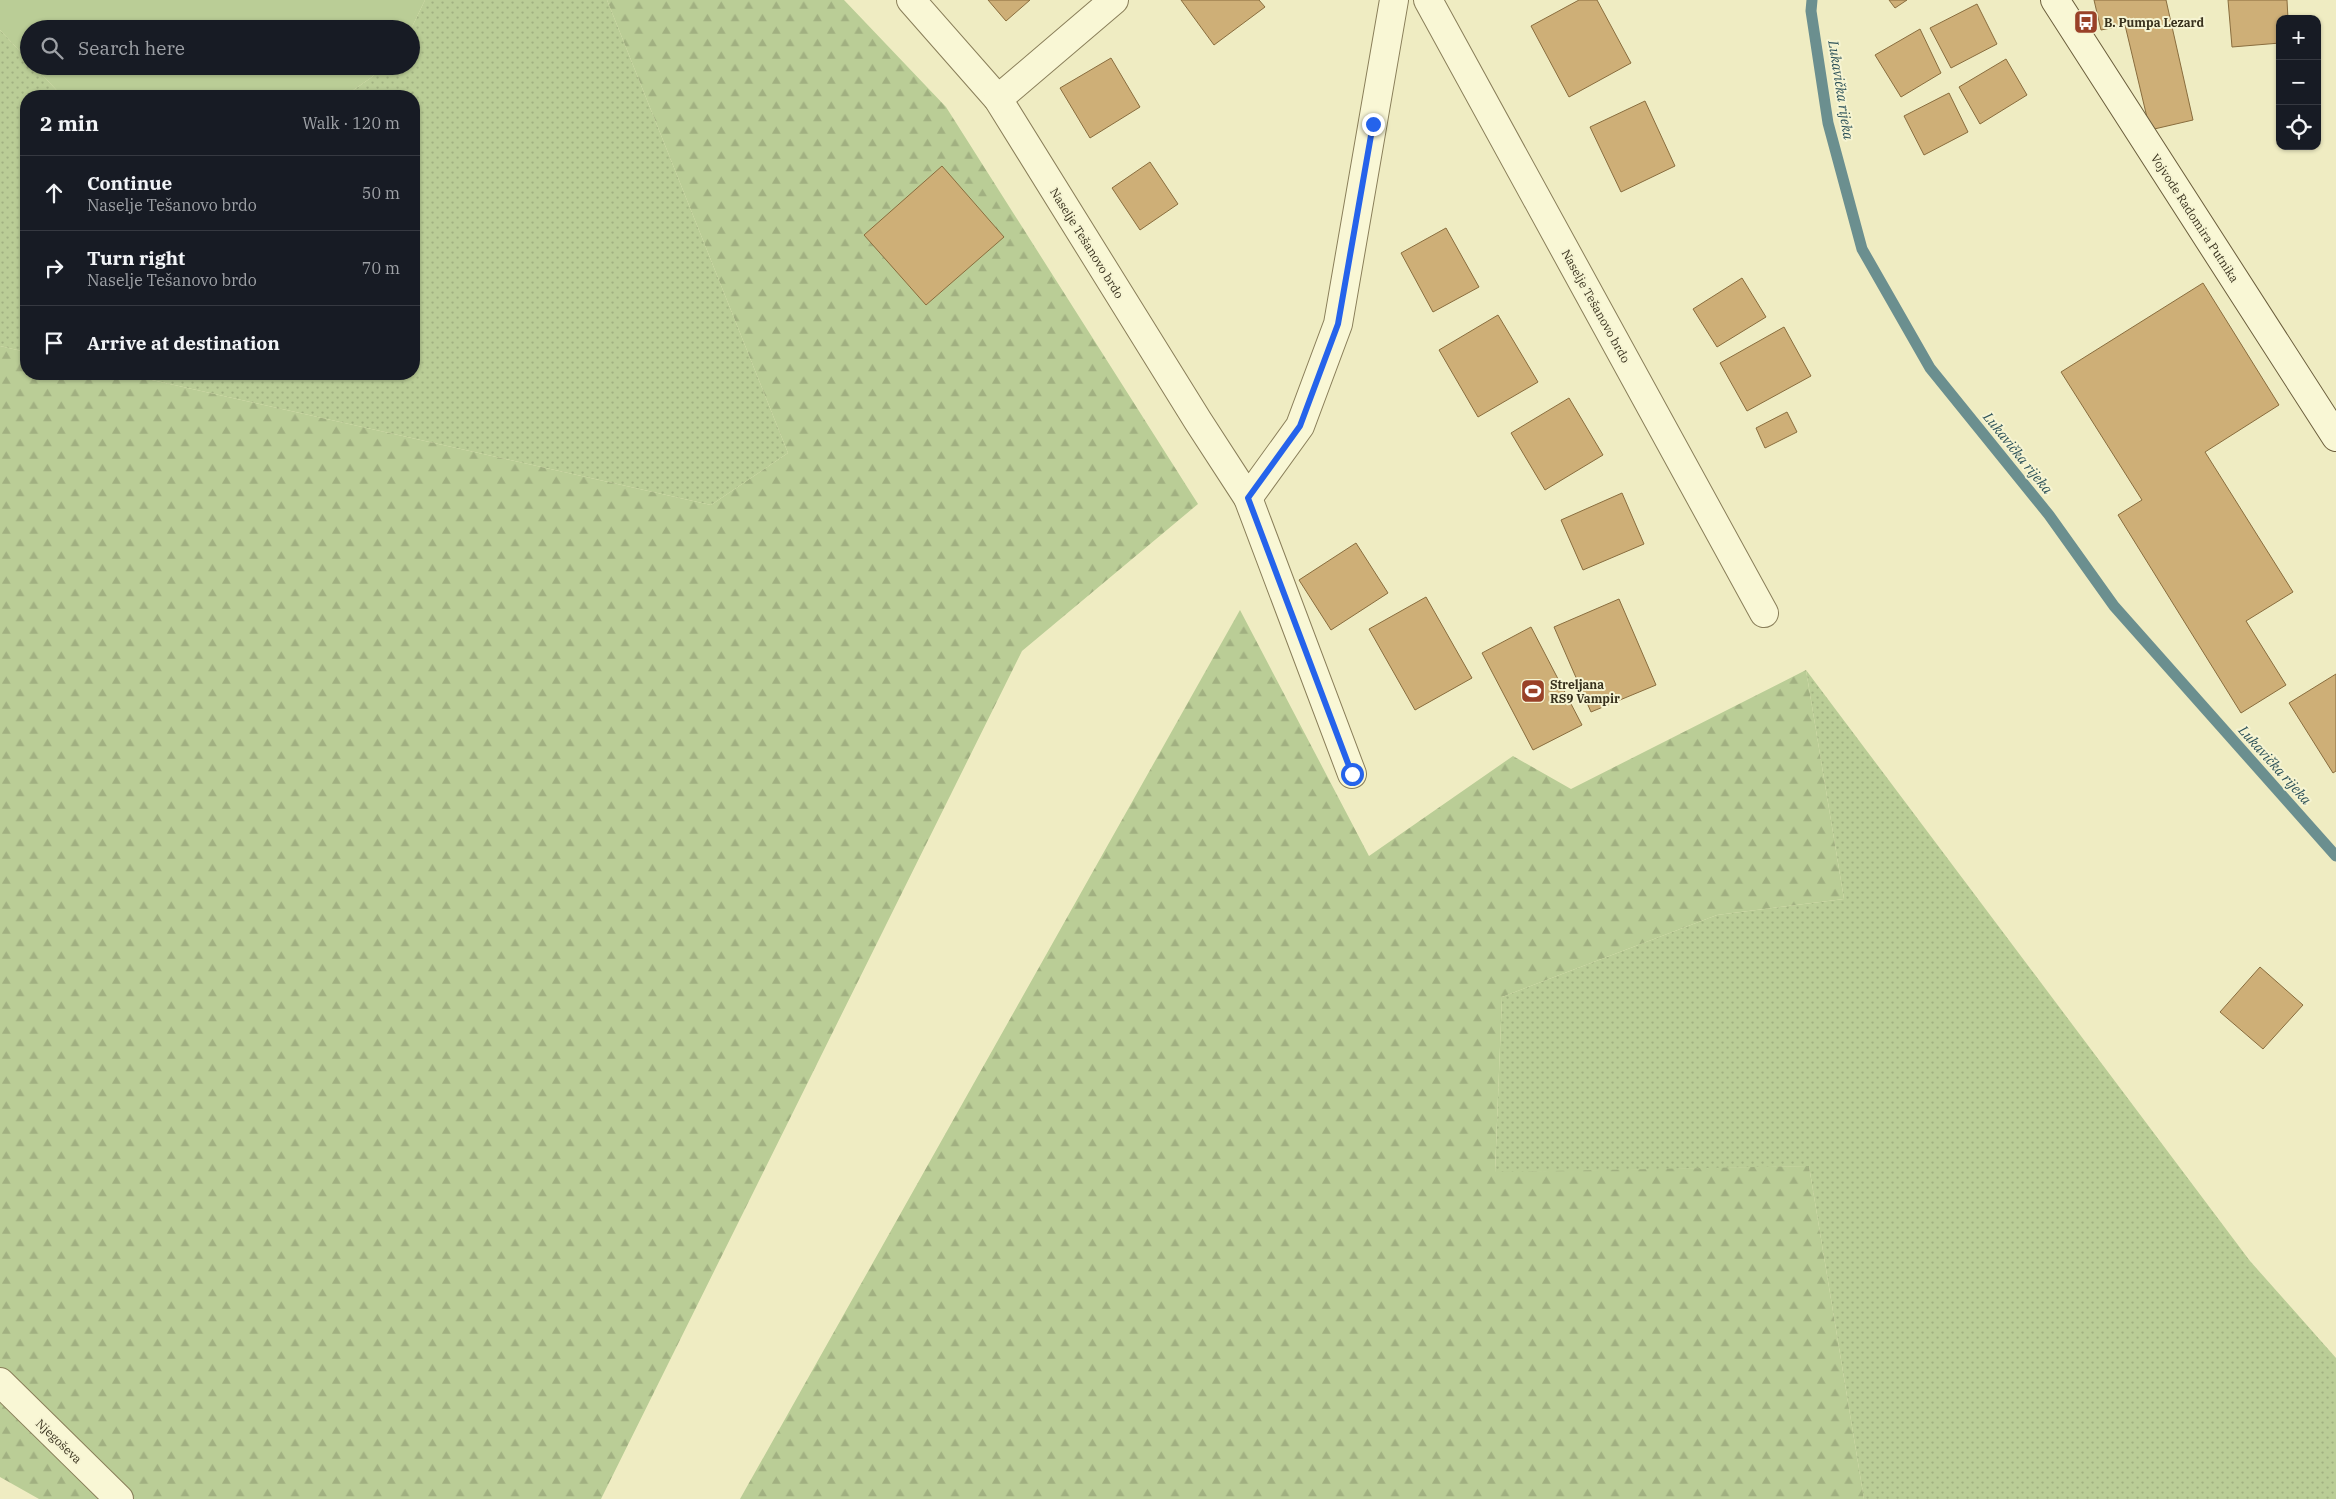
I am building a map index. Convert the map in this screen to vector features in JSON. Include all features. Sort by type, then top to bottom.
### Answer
[{"type":"street","name":"Naselje Tešanovo brdo","points":[[911,0],[998,99],[1248,498],[1352,774]]},
{"type":"street","points":[[998,99],[1114,0]]},
{"type":"street","points":[[1248,498],[1300,426],[1338,324],[1394,0]]},
{"type":"street","name":"Naselje Tešanovo brdo","points":[[1428,0],[1764,613]]},
{"type":"street","name":"Vojvode Radomira Putnika","points":[[2055,0],[2336,436]]},
{"type":"street","name":"Njegoševa","points":[[0,1382],[119,1499]]},
{"type":"green space","points":[[0,0],[425,0],[415,20],[20,20],[20,51],[0,30]]},
{"type":"green space","points":[[425,0],[607,0],[788,453],[711,505],[152,380],[420,380],[420,90],[354,90],[374,75],[420,75],[420,20],[415,20]]},
{"type":"green space","points":[[607,0],[844,0],[946,107],[1198,504],[1022,651],[601,1499],[39,1499],[0,1477],[0,346],[20,351],[20,380],[152,380],[711,505],[788,453]]},
{"type":"green space","points":[[0,30],[20,51],[20,75],[42,75],[56,90],[20,90],[20,351],[0,346]]},
{"type":"green space","points":[[42,75],[374,75],[354,90],[56,90]]},
{"type":"green space","points":[[1240,610],[1369,856],[1513,756],[1571,789],[1806,670],[1844,899],[1717,915],[1502,997],[1495,1172],[1809,1166],[1864,1499],[740,1499]]},
{"type":"green space","points":[[1806,670],[2250,1261],[2336,1358],[2336,1499],[1864,1499],[1809,1166],[1495,1173],[1502,997],[1717,915],[1844,899]]},
{"type":"building","points":[[988,0],[1030,0],[1006,21]]},
{"type":"building","points":[[1181,0],[1259,0],[1265,7],[1214,45]]},
{"type":"building","points":[[1579,0],[1597,0],[1631,63],[1569,97],[1531,26]]},
{"type":"building","points":[[1889,0],[1907,0],[1895,8]]},
{"type":"building","points":[[2094,0],[2166,0],[2193,120],[2150,130],[2125,25],[2101,30]]},
{"type":"building","points":[[2228,0],[2287,0],[2288,15],[2276,15],[2276,43],[2232,47]]},
{"type":"building","points":[[1977,4],[1997,44],[1951,68],[1930,28]]},
{"type":"building","points":[[1920,29],[1941,73],[1901,97],[1875,55]]},
{"type":"building","points":[[1111,58],[1140,107],[1090,138],[1060,88]]},
{"type":"building","points":[[2006,59],[2027,95],[1980,124],[1959,87]]},
{"type":"building","points":[[1949,93],[1968,132],[1924,155],[1904,116]]},
{"type":"building","points":[[1645,101],[1675,166],[1621,192],[1590,127]]},
{"type":"building","points":[[1150,162],[1178,204],[1140,230],[1112,188]]},
{"type":"building","points":[[942,166],[1004,237],[926,305],[864,235]]},
{"type":"building","points":[[1446,228],[1479,287],[1433,312],[1401,253]]},
{"type":"building","points":[[1742,278],[1766,317],[1717,347],[1693,309]]},
{"type":"building","points":[[2203,283],[2279,405],[2205,452],[2293,592],[2246,621],[2286,685],[2241,713],[2118,515],[2142,500],[2061,372]]},
{"type":"building","points":[[1498,315],[1538,382],[1478,417],[1439,350]]},
{"type":"building","points":[[1784,327],[1811,376],[1747,411],[1720,363]]},
{"type":"building","points":[[1569,398],[1603,455],[1545,490],[1511,433]]},
{"type":"building","points":[[1787,412],[1797,432],[1765,448],[1756,428]]},
{"type":"building","points":[[1622,493],[1644,544],[1583,570],[1561,520]]},
{"type":"building","points":[[1356,543],[1388,593],[1331,630],[1299,580]]},
{"type":"building","points":[[1426,597],[1472,678],[1415,710],[1369,629]]},
{"type":"building","points":[[1619,599],[1656,685],[1591,712],[1554,627]]},
{"type":"building","name":"Streljana RS9 Vampir","points":[[1531,627],[1582,725],[1533,750],[1482,653]]},
{"type":"building","points":[[2336,674],[2336,771],[2333,773],[2289,703]]},
{"type":"building","points":[[2260,967],[2303,1005],[2263,1049],[2220,1012]]},
{"type":"waterway","name":"Lukavička rijeka","points":[[1812,0],[1811,11],[1828,123],[1862,249],[1930,368],[2049,515],[2114,606],[2336,856]]},
{"type":"place","name":"B. Pumpa Lezard","points":[[2086,22]]},
{"type":"place","name":"Streljana RS9 Vampir","points":[[1533,691]]},
{"type":"route","points":[[1352,774],[1248,498],[1300,426],[1338,324],[1373,124]]}]
